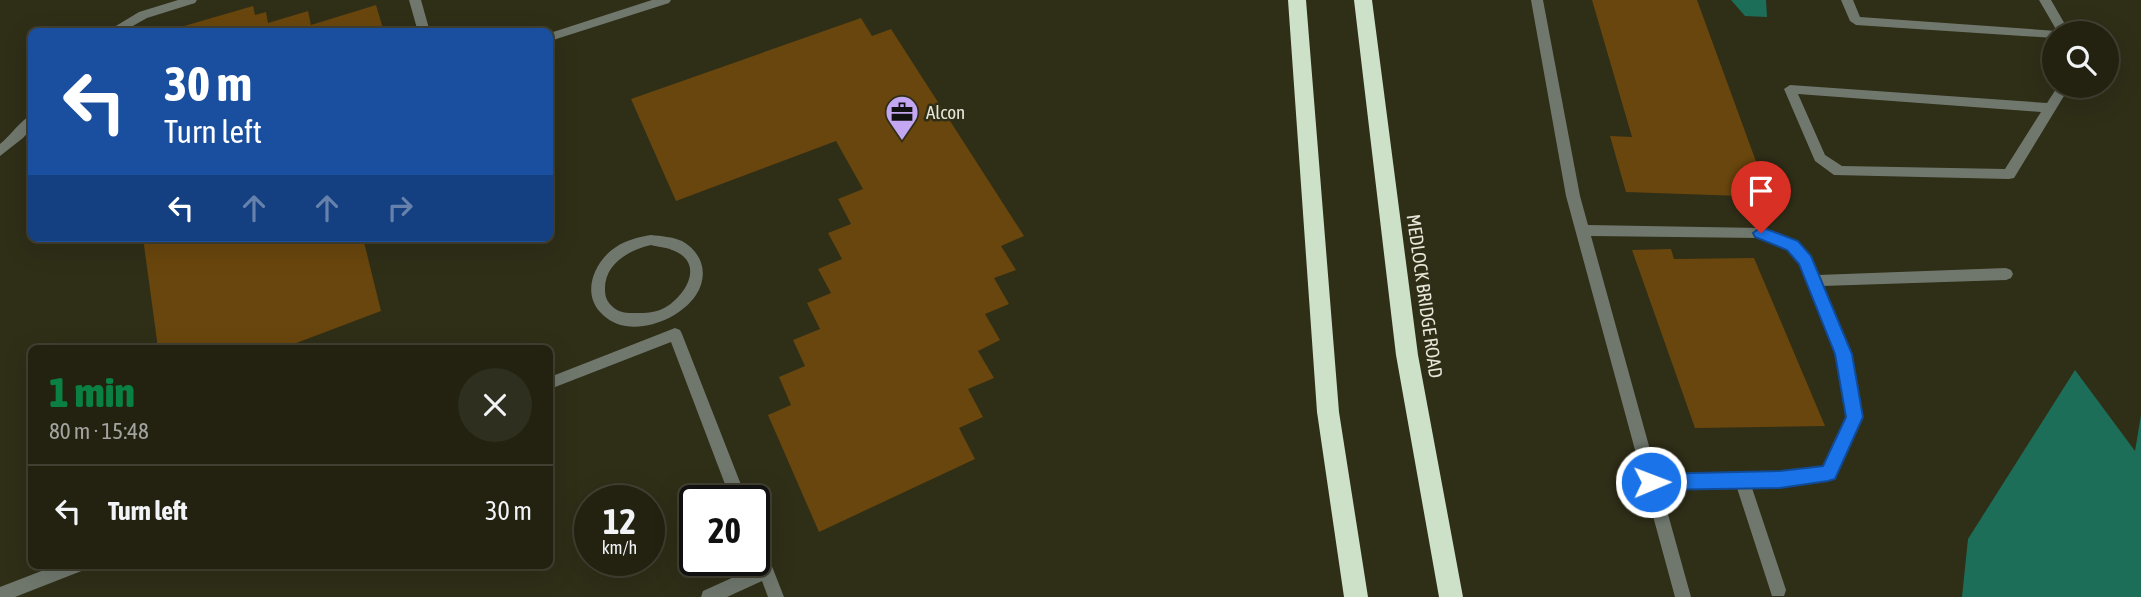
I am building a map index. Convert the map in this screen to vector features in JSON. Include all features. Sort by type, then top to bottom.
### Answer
[{"type":"highway","points":[[1297,0],[1328,412],[1356,597]]},
{"type":"highway","name":"MEDLOCK BRIDGE ROAD","points":[[1363,0],[1407,355],[1451,597]]},
{"type":"lane","points":[[119,28],[143,15],[191,0]]},
{"type":"lane","points":[[415,0],[423,28]]},
{"type":"lane","points":[[553,36],[665,0]]},
{"type":"lane","points":[[1537,0],[1573,196],[1683,597]]},
{"type":"lane","points":[[1847,0],[1856,21],[2042,33]]},
{"type":"lane","points":[[2045,0],[2057,21]]},
{"type":"lane","points":[[2051,108],[1790,89],[1820,158],[1839,171],[2009,174],[2051,108],[2057,98]]},
{"type":"lane","points":[[0,151],[28,124]]},
{"type":"lane","points":[[1582,230],[1761,233],[1793,246],[1805,261],[1815,281],[1843,354],[1855,417],[1828,473],[1780,480],[1651,482]]},
{"type":"lane","points":[[652,240],[668,240],[682,245],[692,254],[698,265],[698,278],[687,298],[668,314],[652,320],[635,321],[619,318],[607,311],[599,300],[597,288],[599,275],[608,262],[620,251],[652,240]]},
{"type":"lane","points":[[1815,281],[2006,274]]},
{"type":"lane","points":[[668,314],[732,485]]},
{"type":"lane","points":[[553,382],[675,334]]},
{"type":"lane","points":[[1742,480],[1778,590]]},
{"type":"lane","points":[[0,595],[68,569]]},
{"type":"lane","points":[[709,597],[753,576]]},
{"type":"lane","points":[[767,576],[776,597]]},
{"type":"water","points":[[1731,0],[1766,0],[1767,17],[1745,16]]},
{"type":"water","points":[[2075,370],[2135,451],[2141,415],[2141,597],[1962,597],[1968,539]]},
{"type":"building","points":[[1592,0],[1697,0],[1769,197],[1626,192],[1610,136],[1632,137]]},
{"type":"building","points":[[376,5],[383,28],[177,28],[253,6],[255,15],[266,12],[268,23],[308,11],[311,25]]},
{"type":"building","points":[[861,18],[872,36],[891,29],[1024,236],[1001,246],[1016,270],[994,278],[1009,304],[985,314],[1000,340],[978,351],[994,378],[968,389],[983,417],[959,428],[975,459],[819,532],[768,415],[791,405],[779,377],[805,366],[793,340],[820,329],[807,303],[831,293],[818,269],[842,259],[828,233],[851,224],[838,199],[863,189],[836,141],[676,201],[631,99]]},
{"type":"building","points":[[144,242],[364,242],[381,311],[291,345],[158,345]]},
{"type":"building","points":[[1671,249],[1674,259],[1754,258],[1825,426],[1695,428],[1632,250]]},
{"type":"place","name":"Alcon","points":[[902,142]]},
{"type":"route","points":[[1651,482],[1780,480],[1828,473],[1855,417],[1843,354],[1805,261],[1793,246],[1761,233]]}]
